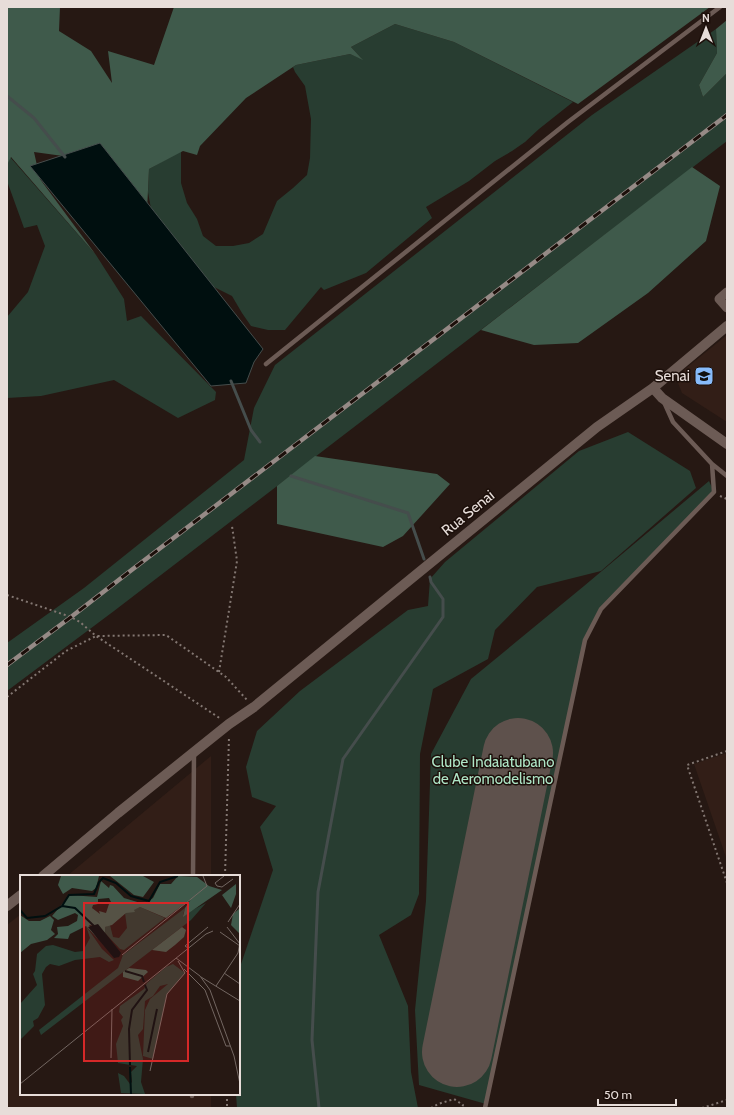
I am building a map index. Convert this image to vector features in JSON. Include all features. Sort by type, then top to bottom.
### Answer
[{"type":"street","points":[[727,292],[719,299],[727,308]]},
{"type":"street","name":"Rua Senai","points":[[44,875],[118,813],[229,724],[254,706],[597,427],[653,388],[727,326]]},
{"type":"street","points":[[653,388],[662,398],[727,444]]},
{"type":"street","points":[[7,906],[20,896]]},
{"type":"lane","points":[[266,364],[568,122],[720,7]]},
{"type":"lane","points":[[662,398],[673,422],[712,464],[727,476]]},
{"type":"lane","points":[[485,1108],[585,640],[601,609],[714,492],[712,464]]},
{"type":"lane","points":[[193,875],[194,752]]},
{"type":"path","points":[[220,672],[237,561],[232,526]]},
{"type":"path","points":[[7,595],[71,617],[80,622],[96,636],[229,724],[225,875]]},
{"type":"path","points":[[7,697],[66,651],[96,636],[166,635],[220,672],[254,706]]},
{"type":"path","points":[[727,751],[687,765],[727,882]]},
{"type":"path","points":[[227,1095],[228,1108]]},
{"type":"path","points":[[431,1108],[454,1099],[463,1105],[462,1108]]},
{"type":"path","points":[[702,1108],[727,1100]]},
{"type":"shaded area","points":[[100,143],[263,349],[254,362],[246,383],[211,386],[30,166]]},
{"type":"shaded area","name":"Senai","points":[[727,335],[727,422],[682,393],[678,383],[685,369]]},
{"type":"shaded area","points":[[727,753],[727,860],[694,764]]},
{"type":"shaded area","points":[[211,756],[211,875],[68,875]]},
{"type":"shaded area","points":[[20,915],[20,1095],[211,1095],[211,1108],[7,1108],[7,925]]},
{"type":"green space","points":[[7,7],[60,7],[59,31],[91,51],[112,83],[108,51],[154,65],[174,7],[710,7],[578,104],[454,42],[395,24],[351,47],[363,60],[350,54],[296,65],[246,98],[200,146],[197,155],[183,151],[149,169],[147,211],[92,160],[34,152],[40,179],[96,255],[11,157],[7,165]]},
{"type":"green space","points":[[727,20],[727,73],[703,97],[699,85],[717,53],[716,29]]},
{"type":"green space","points":[[395,24],[454,42],[573,102],[525,142],[495,161],[469,181],[426,207],[432,218],[366,273],[324,290],[321,287],[285,330],[268,330],[251,326],[232,296],[212,286],[151,209],[148,192],[149,169],[181,151],[181,183],[187,203],[197,219],[203,236],[216,246],[233,246],[249,243],[263,234],[277,201],[307,175],[310,158],[311,119],[305,86],[293,67],[296,65],[350,54],[362,59],[351,47]]},
{"type":"green space","points":[[716,29],[717,53],[699,85],[703,97],[727,73],[727,141],[114,611],[7,691],[7,643],[84,588],[244,460],[254,408],[275,365],[592,115]]},
{"type":"green space","points":[[10,157],[96,255],[124,299],[127,321],[141,316],[216,392],[215,400],[178,418],[114,380],[41,396],[7,398],[7,317],[28,292],[45,246],[37,225],[24,228],[7,181],[7,165]]},
{"type":"green space","points":[[692,167],[720,186],[706,241],[648,293],[578,343],[534,345],[481,330]]},
{"type":"green space","points":[[628,432],[690,471],[696,488],[601,571],[537,587],[495,630],[488,659],[433,689],[420,754],[419,894],[411,915],[379,935],[408,1006],[411,1072],[418,1108],[237,1108],[236,1095],[240,1095],[240,967],[273,870],[260,827],[276,806],[252,797],[246,767],[257,731],[300,691],[408,610],[428,606],[430,579],[445,562],[579,451]]},
{"type":"green space","points":[[315,456],[437,474],[450,484],[403,536],[383,547],[277,524],[277,486]]},
{"type":"green space","name":"Clube Indaiatubano de Aeromodelismo","points":[[709,481],[714,492],[601,609],[585,640],[486,1104],[419,1085],[415,1010],[426,901],[431,754],[471,679]]},
{"type":"waterway","points":[[7,96],[34,118],[65,157]]},
{"type":"waterway","points":[[231,381],[251,430],[260,442]]},
{"type":"waterway","points":[[291,476],[408,513],[424,559]]},
{"type":"waterway","points":[[319,1108],[312,1040],[318,892],[343,759],[443,617],[443,599],[431,582],[430,577]]},
{"type":"runway","points":[[457,1052],[518,753]]},
{"type":"railway","points":[[7,665],[727,115]]},
{"type":"place","name":"Senai","points":[[704,376]]}]
